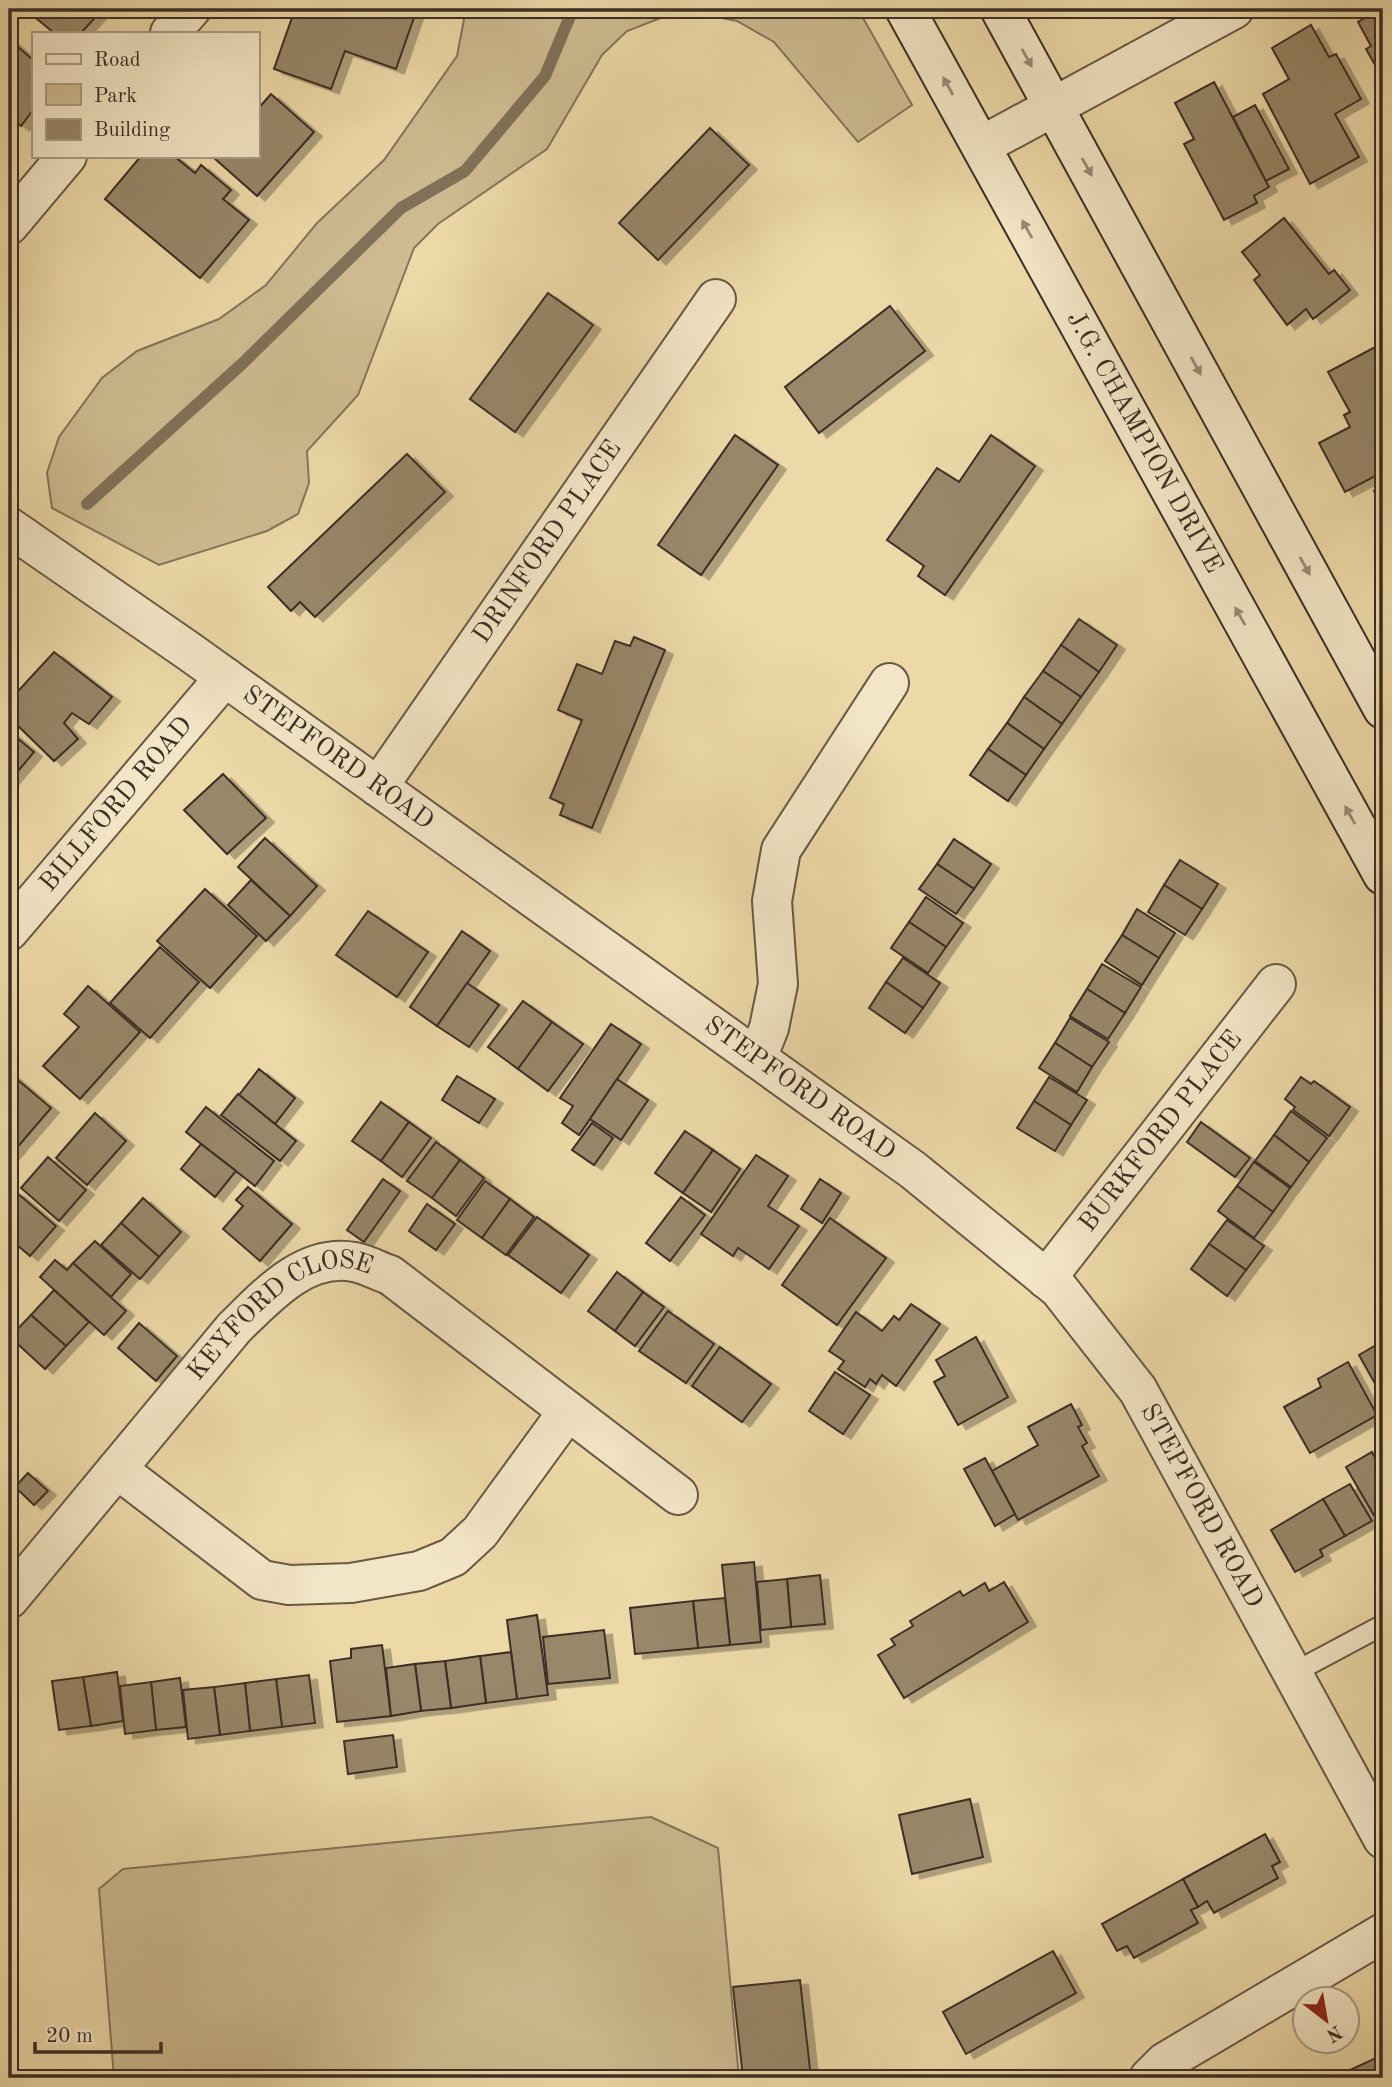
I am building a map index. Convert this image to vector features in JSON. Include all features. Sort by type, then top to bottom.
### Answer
[{"type":"street","points":[[171,32],[191,9]]},
{"type":"street","name":"J.G. CHAMPION DRIVE","points":[[905,9],[1383,875]]},
{"type":"street","points":[[1000,9],[1383,709]]},
{"type":"street","points":[[981,146],[1234,9]]},
{"type":"street","points":[[9,225],[65,158]]},
{"type":"street","name":"DRINFORD PLACE","points":[[379,787],[716,299]]},
{"type":"street","name":"STEPFORD ROAD","points":[[9,527],[225,677],[913,1170],[1059,1289],[1138,1390],[1383,1839]]},
{"type":"street","name":"BILLFORD ROAD","points":[[9,931],[225,677]]},
{"type":"street","points":[[757,1058],[769,1028],[778,984],[772,901],[781,850],[889,683]]},
{"type":"street","name":"BURKFORD PLACE","points":[[1046,1279],[1276,984]]},
{"type":"street","name":"KEYFORD CLOSE","points":[[9,1599],[234,1328],[270,1292],[301,1271],[328,1260],[355,1262],[390,1275],[678,1495]]},
{"type":"street","points":[[117,1469],[262,1580],[289,1585],[351,1583],[419,1571],[453,1557],[480,1532],[568,1411]]},
{"type":"street","points":[[1157,2070],[1383,1933]]},
{"type":"lane","points":[[1293,1673],[1383,1625]]},
{"type":"green space","points":[[466,9],[858,9],[912,105],[858,142],[774,42],[737,21],[681,10],[627,31],[602,55],[547,149],[438,224],[414,248],[358,395],[307,451],[309,483],[298,514],[267,531],[159,565],[52,508],[47,473],[59,437],[102,378],[137,351],[219,319],[266,285],[317,223],[384,160],[457,56]]},
{"type":"green space","points":[[651,1817],[718,1848],[739,2078],[114,2078],[99,1889],[123,1869]]},
{"type":"building","points":[[25,9],[103,9],[82,32],[53,32]]},
{"type":"building","points":[[295,9],[417,9],[396,69],[345,51],[331,89],[274,69]]},
{"type":"building","points":[[1381,9],[1383,79],[1366,49],[1371,46],[1358,22]]},
{"type":"building","points":[[1311,25],[1329,57],[1336,54],[1361,99],[1335,114],[1359,157],[1310,184],[1263,94],[1289,79],[1272,48]]},
{"type":"building","points":[[9,39],[32,59],[32,111],[21,126],[9,116]]},
{"type":"building","points":[[1214,82],[1269,187],[1254,196],[1257,203],[1224,220],[1184,144],[1194,139],[1175,103]]},
{"type":"building","points":[[271,94],[314,132],[257,196],[214,158],[259,158],[259,108]]},
{"type":"building","points":[[1255,105],[1289,169],[1266,181],[1233,117]]},
{"type":"building","points":[[710,128],[749,165],[658,260],[619,223]]},
{"type":"building","points":[[139,158],[176,158],[195,173],[201,165],[231,190],[223,199],[249,220],[200,278],[105,199]]},
{"type":"building","points":[[1383,203],[1383,219],[1376,207]]},
{"type":"building","points":[[1284,218],[1329,274],[1334,270],[1350,290],[1313,319],[1306,309],[1287,325],[1254,280],[1260,275],[1242,252]]},
{"type":"building","points":[[548,293],[593,325],[515,432],[470,399]]},
{"type":"building","points":[[890,306],[925,351],[819,433],[785,387]]},
{"type":"building","points":[[1383,343],[1383,472],[1345,492],[1319,443],[1350,427],[1344,415],[1350,412],[1328,372]]},
{"type":"building","points":[[735,435],[778,465],[701,575],[658,545]]},
{"type":"building","points":[[991,435],[1035,466],[945,595],[918,576],[924,566],[887,540],[937,468],[959,482]]},
{"type":"building","points":[[407,454],[445,492],[315,617],[300,602],[291,611],[268,587]]},
{"type":"building","points":[[1383,486],[1383,509],[1374,491]]},
{"type":"building","points":[[1079,619],[1117,645],[1099,672],[1061,645]]},
{"type":"building","points":[[634,637],[665,650],[592,828],[560,815],[564,804],[550,798],[582,720],[558,710],[577,664],[602,674],[615,641],[630,646]]},
{"type":"building","points":[[1061,645],[1099,672],[1081,697],[1043,671]]},
{"type":"building","points":[[54,652],[112,697],[89,724],[72,713],[64,723],[78,739],[54,761],[9,717],[9,701]]},
{"type":"building","points":[[1043,671],[1081,697],[1062,724],[1024,697]]},
{"type":"building","points":[[1024,697],[1062,724],[1044,749],[1007,723]]},
{"type":"building","points":[[1007,723],[1044,749],[1026,775],[988,749]]},
{"type":"building","points":[[9,731],[34,752],[9,782]]},
{"type":"building","points":[[988,749],[1026,775],[1008,801],[970,775]]},
{"type":"building","points":[[223,774],[266,818],[227,854],[184,810]]},
{"type":"building","points":[[265,838],[317,886],[290,916],[238,867]]},
{"type":"building","points":[[954,839],[991,864],[974,889],[937,864]]},
{"type":"building","points":[[1180,860],[1218,884],[1202,909],[1164,885]]},
{"type":"building","points":[[937,864],[974,889],[956,914],[919,889]]},
{"type":"building","points":[[251,880],[290,916],[266,941],[228,905]]},
{"type":"building","points":[[1164,885],[1202,909],[1185,935],[1148,912]]},
{"type":"building","points":[[205,889],[257,936],[210,988],[157,941]]},
{"type":"building","points":[[926,897],[963,923],[946,947],[909,922]]},
{"type":"building","points":[[1137,909],[1175,933],[1159,958],[1122,935]]},
{"type":"building","points":[[368,911],[428,952],[397,997],[336,955]]},
{"type":"building","points":[[909,922],[946,947],[928,973],[891,948]]},
{"type":"building","points":[[462,931],[490,951],[437,1026],[410,1007]]},
{"type":"building","points":[[1122,935],[1159,958],[1142,985],[1105,961]]},
{"type":"building","points":[[160,947],[199,982],[150,1038],[110,1003]]},
{"type":"building","points":[[903,958],[940,983],[923,1008],[886,982]]},
{"type":"building","points":[[1102,964],[1141,987],[1125,1013],[1087,989]]},
{"type":"building","points":[[886,982],[923,1008],[905,1033],[869,1008]]},
{"type":"building","points":[[467,983],[499,1005],[469,1047],[437,1026]]},
{"type":"building","points":[[88,986],[140,1032],[80,1099],[43,1066],[79,1027],[64,1014]]},
{"type":"building","points":[[1087,989],[1125,1013],[1108,1039],[1070,1016]]},
{"type":"building","points":[[523,1001],[552,1022],[518,1069],[488,1047]]},
{"type":"building","points":[[1070,1018],[1109,1042],[1092,1067],[1055,1043]]},
{"type":"building","points":[[552,1022],[583,1044],[548,1091],[518,1069]]},
{"type":"building","points":[[611,1024],[641,1044],[579,1135],[562,1123],[573,1106],[560,1098]]},
{"type":"building","points":[[1055,1043],[1092,1067],[1077,1092],[1039,1068]]},
{"type":"building","points":[[259,1069],[295,1098],[275,1124],[239,1095]]},
{"type":"building","points":[[12,1075],[51,1108],[9,1157],[9,1079]]},
{"type":"building","points":[[457,1076],[495,1099],[479,1123],[442,1100]]},
{"type":"building","points":[[1049,1077],[1087,1100],[1071,1125],[1034,1101]]},
{"type":"building","points":[[1301,1077],[1311,1084],[1314,1081],[1350,1107],[1329,1136],[1293,1110],[1295,1107],[1285,1099]]},
{"type":"building","points":[[617,1079],[648,1100],[621,1140],[590,1119]]},
{"type":"building","points":[[238,1094],[296,1141],[280,1161],[221,1115]]},
{"type":"building","points":[[1034,1101],[1071,1125],[1055,1151],[1017,1128]]},
{"type":"building","points":[[381,1102],[409,1122],[381,1161],[352,1141]]},
{"type":"building","points":[[206,1107],[274,1161],[255,1186],[186,1132]]},
{"type":"building","points":[[1291,1111],[1327,1138],[1309,1162],[1274,1135]]},
{"type":"building","points":[[95,1113],[126,1141],[87,1185],[56,1158]]},
{"type":"building","points":[[409,1122],[431,1138],[402,1177],[381,1161]]},
{"type":"building","points":[[1201,1122],[1250,1158],[1235,1177],[1187,1142]]},
{"type":"building","points":[[592,1123],[613,1138],[594,1165],[572,1150]]},
{"type":"building","points":[[685,1131],[713,1150],[683,1193],[655,1173]]},
{"type":"building","points":[[1274,1135],[1309,1162],[1291,1187],[1255,1161]]},
{"type":"building","points":[[436,1142],[460,1160],[432,1198],[407,1181]]},
{"type":"building","points":[[201,1144],[236,1171],[215,1197],[181,1169]]},
{"type":"building","points":[[713,1150],[740,1169],[711,1212],[683,1193]]},
{"type":"building","points":[[756,1155],[788,1176],[768,1206],[799,1226],[769,1269],[738,1248],[733,1256],[701,1234]]},
{"type":"building","points":[[48,1157],[86,1190],[59,1221],[21,1188]]},
{"type":"building","points":[[460,1160],[484,1178],[456,1216],[432,1198]]},
{"type":"building","points":[[1254,1162],[1290,1188],[1273,1212],[1237,1186]]},
{"type":"building","points":[[383,1179],[400,1191],[364,1242],[347,1230]]},
{"type":"building","points":[[820,1179],[841,1193],[822,1223],[801,1209]]},
{"type":"building","points":[[485,1181],[510,1199],[482,1238],[457,1220]]},
{"type":"building","points":[[1237,1186],[1273,1212],[1254,1238],[1218,1211]]},
{"type":"building","points":[[248,1187],[292,1224],[260,1261],[223,1229],[243,1206],[236,1200]]},
{"type":"building","points":[[16,1192],[56,1226],[30,1256],[9,1238],[9,1201]]},
{"type":"building","points":[[681,1197],[705,1215],[670,1261],[646,1243]]},
{"type":"building","points":[[143,1198],[181,1232],[159,1257],[121,1223]]},
{"type":"building","points":[[510,1199],[534,1217],[506,1255],[482,1238]]},
{"type":"building","points":[[427,1204],[455,1224],[436,1250],[409,1231]]},
{"type":"building","points":[[537,1217],[589,1255],[561,1293],[508,1255]]},
{"type":"building","points":[[830,1218],[886,1258],[837,1325],[782,1285]]},
{"type":"building","points":[[1227,1220],[1264,1246],[1246,1270],[1209,1244]]},
{"type":"building","points":[[121,1223],[159,1257],[140,1279],[101,1245]]},
{"type":"building","points":[[95,1241],[131,1274],[111,1297],[73,1263]]},
{"type":"building","points":[[1209,1244],[1246,1270],[1227,1296],[1191,1269]]},
{"type":"building","points":[[55,1260],[67,1270],[73,1263],[126,1311],[104,1335],[40,1277]]},
{"type":"building","points":[[617,1272],[643,1292],[615,1331],[588,1311]]},
{"type":"building","points":[[54,1290],[89,1322],[66,1346],[31,1315]]},
{"type":"building","points":[[643,1292],[664,1307],[635,1346],[615,1331]]},
{"type":"building","points":[[911,1304],[940,1324],[896,1386],[882,1375],[876,1384],[870,1379],[865,1387],[838,1369],[844,1361],[829,1351],[856,1312],[882,1331],[894,1316],[899,1320]]},
{"type":"building","points":[[668,1311],[714,1344],[686,1383],[639,1351]]},
{"type":"building","points":[[31,1315],[66,1346],[45,1369],[10,1337]]},
{"type":"building","points":[[139,1323],[177,1356],[156,1381],[118,1348]]},
{"type":"building","points":[[976,1337],[1008,1397],[958,1425],[934,1382],[945,1376],[936,1360]]},
{"type":"building","points":[[1383,1341],[1383,1398],[1359,1355]]},
{"type":"building","points":[[720,1347],[771,1384],[742,1422],[692,1386]]},
{"type":"building","points":[[1348,1362],[1377,1415],[1310,1453],[1284,1407],[1321,1387],[1318,1379]]},
{"type":"building","points":[[835,1372],[870,1395],[843,1434],[809,1411]]},
{"type":"building","points":[[1071,1404],[1082,1425],[1078,1427],[1087,1443],[1082,1446],[1099,1476],[1018,1520],[992,1471],[1038,1445],[1028,1427]]},
{"type":"building","points":[[1372,1452],[1383,1472],[1383,1531],[1346,1467]]},
{"type":"building","points":[[985,1458],[1015,1514],[995,1526],[964,1469]]},
{"type":"building","points":[[28,1473],[48,1491],[34,1505],[15,1487]]},
{"type":"building","points":[[1350,1484],[1372,1521],[1345,1536],[1323,1499]]},
{"type":"building","points":[[1323,1499],[1345,1536],[1320,1550],[1323,1556],[1295,1572],[1271,1530]]},
{"type":"building","points":[[754,1562],[761,1642],[730,1645],[722,1565]]},
{"type":"building","points":[[820,1575],[825,1624],[791,1627],[787,1579]]},
{"type":"building","points":[[787,1579],[791,1627],[761,1630],[757,1582]]},
{"type":"building","points":[[1004,1582],[1028,1622],[904,1698],[878,1655],[895,1645],[891,1639],[913,1626],[910,1621],[960,1591],[963,1596],[985,1583],[989,1591]]},
{"type":"building","points":[[725,1598],[730,1645],[698,1648],[693,1601]]},
{"type":"building","points":[[693,1601],[698,1648],[635,1654],[630,1608]]},
{"type":"building","points":[[537,1615],[548,1695],[517,1699],[507,1620]]},
{"type":"building","points":[[604,1630],[610,1678],[548,1684],[543,1637]]},
{"type":"building","points":[[382,1645],[391,1716],[337,1722],[330,1661],[351,1658],[351,1649]]},
{"type":"building","points":[[511,1652],[517,1699],[486,1703],[480,1656]]},
{"type":"building","points":[[480,1656],[486,1703],[451,1708],[445,1661]]},
{"type":"building","points":[[445,1661],[451,1708],[421,1711],[415,1664]]},
{"type":"building","points":[[415,1664],[421,1711],[391,1716],[386,1668]]},
{"type":"building","points":[[117,1672],[123,1721],[91,1726],[83,1677]]},
{"type":"building","points":[[309,1675],[315,1723],[282,1727],[276,1679]]},
{"type":"building","points":[[83,1677],[91,1726],[59,1730],[52,1681]]},
{"type":"building","points":[[180,1678],[186,1727],[156,1730],[151,1682]]},
{"type":"building","points":[[276,1679],[282,1727],[250,1731],[245,1683]]},
{"type":"building","points":[[151,1682],[156,1730],[125,1734],[120,1686]]},
{"type":"building","points":[[245,1683],[250,1731],[220,1735],[214,1687]]},
{"type":"building","points":[[214,1687],[220,1735],[188,1739],[183,1690]]},
{"type":"building","points":[[393,1735],[397,1767],[348,1774],[344,1741]]},
{"type":"building","points":[[970,1799],[983,1857],[912,1874],[899,1815]]},
{"type":"building","points":[[1265,1834],[1280,1862],[1272,1866],[1278,1878],[1214,1913],[1207,1901],[1198,1907],[1183,1879]]},
{"type":"building","points":[[1183,1879],[1198,1907],[1191,1910],[1198,1923],[1134,1958],[1127,1946],[1117,1951],[1102,1924]]},
{"type":"building","points":[[1053,1951],[1076,1993],[966,2054],[943,2012]]},
{"type":"building","points":[[800,1980],[811,2078],[743,2078],[733,1987]]},
{"type":"building","points":[[1378,2057],[1383,2068],[1383,2078],[1354,2078],[1350,2070]]},
{"type":"building","points":[[1350,2070],[1354,2078],[1333,2078]]},
{"type":"waterway","points":[[87,504],[243,363],[401,208],[465,171],[545,76],[573,9]]}]
